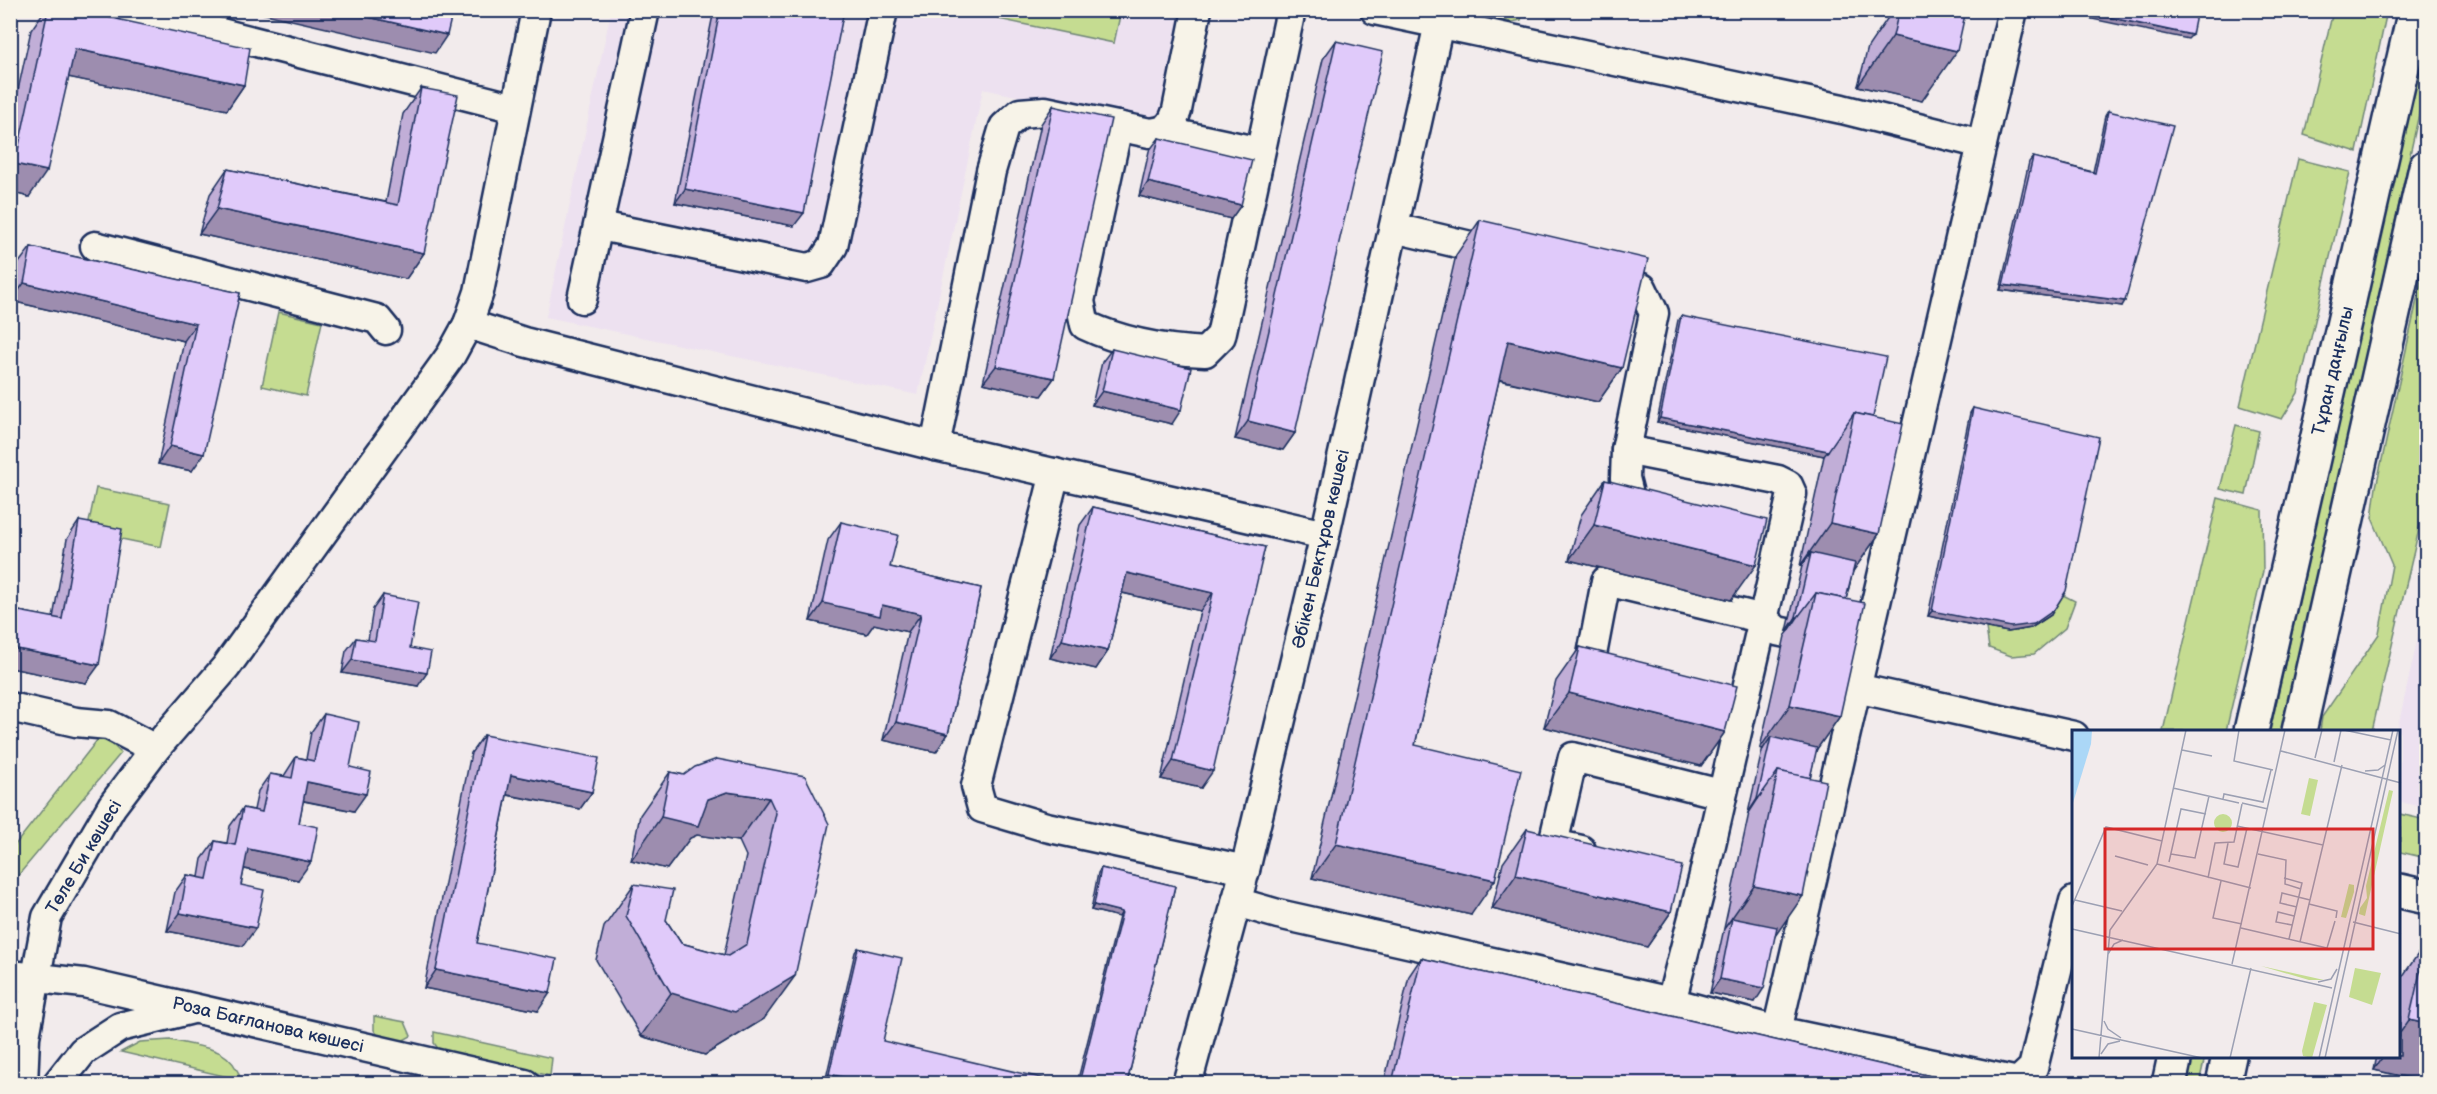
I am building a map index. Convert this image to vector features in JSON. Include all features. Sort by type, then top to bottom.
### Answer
[{"type":"main road","name":"Тұран даңғылы","points":[[2251,730],[2415,10]]},
{"type":"main road","points":[[2300,730],[2427,167]]},
{"type":"main road","points":[[2401,891],[2427,897]]},
{"type":"main road","points":[[2169,1083],[2175,1058]]},
{"type":"main road","points":[[2223,1083],[2229,1058]]},
{"type":"street","points":[[131,10],[515,108]]},
{"type":"street","name":"Төле Би көшесі","points":[[23,1083],[25,1037],[23,977],[47,917],[112,806],[155,748],[226,667],[451,355],[468,324],[479,292],[536,10]]},
{"type":"street","points":[[582,299],[600,225],[645,10]]},
{"type":"street","points":[[600,225],[807,268],[821,264],[833,246],[883,10]]},
{"type":"street","points":[[935,446],[991,171],[1004,127],[1020,112],[1044,111],[1150,133],[1162,131],[1172,125],[1197,10]]},
{"type":"street","points":[[1118,126],[1080,301],[1085,324],[1110,336],[1173,351],[1205,352],[1221,336],[1291,10]]},
{"type":"street","points":[[1375,10],[1440,16],[1842,109],[1982,144]]},
{"type":"street","points":[[1777,1031],[2013,10]]},
{"type":"street","name":"Әбікен Бектұров көшесі","points":[[1188,1083],[1245,870],[1324,535],[1440,16]]},
{"type":"street","points":[[1162,131],[1260,152]]},
{"type":"street","points":[[1394,228],[1524,258]]},
{"type":"street","points":[[95,246],[377,319],[386,330]]},
{"type":"street","points":[[1582,271],[1616,278],[1642,288],[1654,313],[1626,450],[1626,478],[1632,506],[1678,519]]},
{"type":"street","points":[[468,324],[524,342],[935,446],[1324,535]]},
{"type":"street","points":[[1626,450],[1778,480],[1788,485],[1792,494],[1768,545],[1764,619],[1731,707],[1721,794],[1691,876],[1671,1002]]},
{"type":"street","points":[[1054,473],[976,786],[982,808],[1046,827],[1245,870]]},
{"type":"street","points":[[1621,683],[1588,676],[1606,581],[1764,619],[1777,631],[1864,650]]},
{"type":"street","points":[[1856,688],[2072,736]]},
{"type":"street","points":[[10,707],[76,722],[110,725],[155,748]]},
{"type":"street","points":[[1610,857],[1553,844],[1573,758],[1721,794]]},
{"type":"street","points":[[1236,902],[1278,914],[1671,1002],[1777,1031],[2018,1082],[2033,1068],[2072,909]]},
{"type":"street","name":"Роза Бағланова көшесі","points":[[23,977],[84,983],[525,1083]]},
{"type":"street","points":[[57,1083],[83,1051],[120,1027],[196,1009]]},
{"type":"shaded area","points":[[611,11],[1182,11],[1158,125],[983,89],[918,395],[546,317]]},
{"type":"shaded area","points":[[2426,601],[2426,808],[2401,802],[2401,730],[2397,730]]},
{"type":"green space","points":[[1000,10],[1121,11],[1114,43],[998,19]]},
{"type":"green space","points":[[1487,10],[1524,11],[1521,20],[1512,22],[1486,16]]},
{"type":"green space","points":[[2333,11],[2387,11],[2357,152],[2304,135]]},
{"type":"green space","points":[[2426,30],[2426,82],[2283,730],[2270,730]]},
{"type":"green space","points":[[2298,159],[2350,172],[2298,393],[2282,419],[2240,406]]},
{"type":"green space","points":[[2426,259],[2426,499],[2372,730],[2320,730],[2322,717],[2379,634],[2392,565],[2372,518],[2376,487]]},
{"type":"green space","points":[[278,312],[322,322],[306,396],[262,386]]},
{"type":"green space","points":[[2236,425],[2259,431],[2246,495],[2220,489]]},
{"type":"green space","points":[[96,488],[170,503],[161,547],[87,532]]},
{"type":"green space","points":[[2218,498],[2262,510],[2263,571],[2226,730],[2163,730]]},
{"type":"green space","points":[[2063,595],[2075,601],[2065,628],[2034,654],[2011,656],[1989,648],[1986,628],[2021,630],[2041,622],[2057,606]]},
{"type":"green space","points":[[102,734],[121,753],[11,884],[11,850]]},
{"type":"green space","points":[[2401,814],[2426,820],[2426,858],[2401,852]]},
{"type":"green space","points":[[374,1016],[405,1022],[411,1036],[402,1041],[381,1040],[374,1030]]},
{"type":"green space","points":[[434,1032],[552,1058],[550,1076],[440,1051],[434,1043]]},
{"type":"green space","points":[[170,1040],[204,1047],[223,1054],[230,1060],[241,1080],[121,1052],[140,1042]]},
{"type":"green space","points":[[2190,1058],[2205,1058],[2199,1083],[2184,1084]]},
{"type":"building","points":[[48,10],[75,10],[250,48],[244,85],[75,49],[47,171],[15,164]]},
{"type":"building","points":[[338,10],[453,10],[447,35]]},
{"type":"building","points":[[720,10],[844,10],[804,213],[685,189]]},
{"type":"building","points":[[1899,10],[1966,10],[1957,51],[1893,36]]},
{"type":"building","points":[[2075,10],[2197,10],[2192,35]]},
{"type":"building","points":[[1336,41],[1383,52],[1295,433],[1248,421]]},
{"type":"building","points":[[421,88],[458,95],[424,253],[217,209],[227,169],[398,205]]},
{"type":"building","points":[[1053,106],[1111,119],[1054,378],[996,366]]},
{"type":"building","points":[[2108,111],[2173,126],[2125,301],[2003,285],[2033,157],[2095,173]]},
{"type":"building","points":[[1159,138],[1252,160],[1241,205],[1148,182]]},
{"type":"building","points":[[1480,220],[1648,259],[1622,368],[1508,341],[1415,745],[1521,770],[1495,880],[1336,844]]},
{"type":"building","points":[[31,247],[240,293],[204,454],[170,446],[196,324],[24,283]]},
{"type":"building","points":[[1681,316],[1886,357],[1873,417],[1854,413],[1828,451],[1660,418]]},
{"type":"building","points":[[1112,349],[1191,368],[1181,410],[1102,391]]},
{"type":"building","points":[[1973,408],[2099,437],[2066,591],[2054,610],[2034,624],[2011,627],[1932,611]]},
{"type":"building","points":[[1854,413],[1903,424],[1879,534],[1830,523]]},
{"type":"building","points":[[1605,480],[1767,520],[1756,565],[1594,525]]},
{"type":"building","points":[[1093,507],[1265,547],[1213,771],[1173,761],[1213,593],[1127,573],[1108,651],[1062,640]]},
{"type":"building","points":[[79,521],[122,529],[99,665],[12,648],[19,611],[62,619]]},
{"type":"building","points":[[841,522],[898,535],[890,567],[981,588],[948,734],[896,722],[921,614],[882,605],[880,616],[823,603]]},
{"type":"building","points":[[1811,553],[1855,563],[1846,599],[1816,593],[1796,617]]},
{"type":"building","points":[[1816,593],[1865,603],[1840,716],[1790,705]]},
{"type":"building","points":[[383,595],[418,602],[410,648],[431,652],[427,673],[352,660],[356,638],[375,641]]},
{"type":"building","points":[[1580,647],[1737,686],[1725,732],[1569,693]]},
{"type":"building","points":[[324,714],[359,722],[350,767],[371,772],[366,794],[307,782],[299,823],[318,827],[311,862],[248,849],[241,885],[264,890],[256,928],[180,913],[187,875],[207,879],[215,841],[235,845],[243,808],[262,812],[270,774],[292,778],[296,757],[314,761]]},
{"type":"building","points":[[484,735],[599,758],[592,792],[511,775],[477,943],[557,959],[550,993],[436,970]]},
{"type":"building","points":[[1771,737],[1817,748],[1810,778],[1778,771],[1757,799]]},
{"type":"building","points":[[717,759],[805,776],[829,824],[795,976],[735,1012],[671,993],[626,916],[634,884],[673,890],[666,920],[681,943],[728,956],[747,944],[776,813],[769,798],[727,792],[708,799],[698,826],[661,817],[670,772],[684,775],[695,767]]},
{"type":"building","points":[[1778,771],[1826,781],[1803,896],[1754,886]]},
{"type":"building","points":[[1527,829],[1682,866],[1671,912],[1516,875]]},
{"type":"building","points":[[1101,868],[1175,886],[1127,1083],[1079,1083],[1122,912],[1094,905]]},
{"type":"building","points":[[1732,918],[1777,927],[1764,988],[1720,979]]},
{"type":"building","points":[[2427,942],[2427,1024],[2409,1020]]},
{"type":"building","points":[[858,948],[902,958],[883,1041],[1063,1083],[869,1083],[829,1074]]},
{"type":"building","points":[[1421,958],[1961,1083],[1392,1083]]}]
